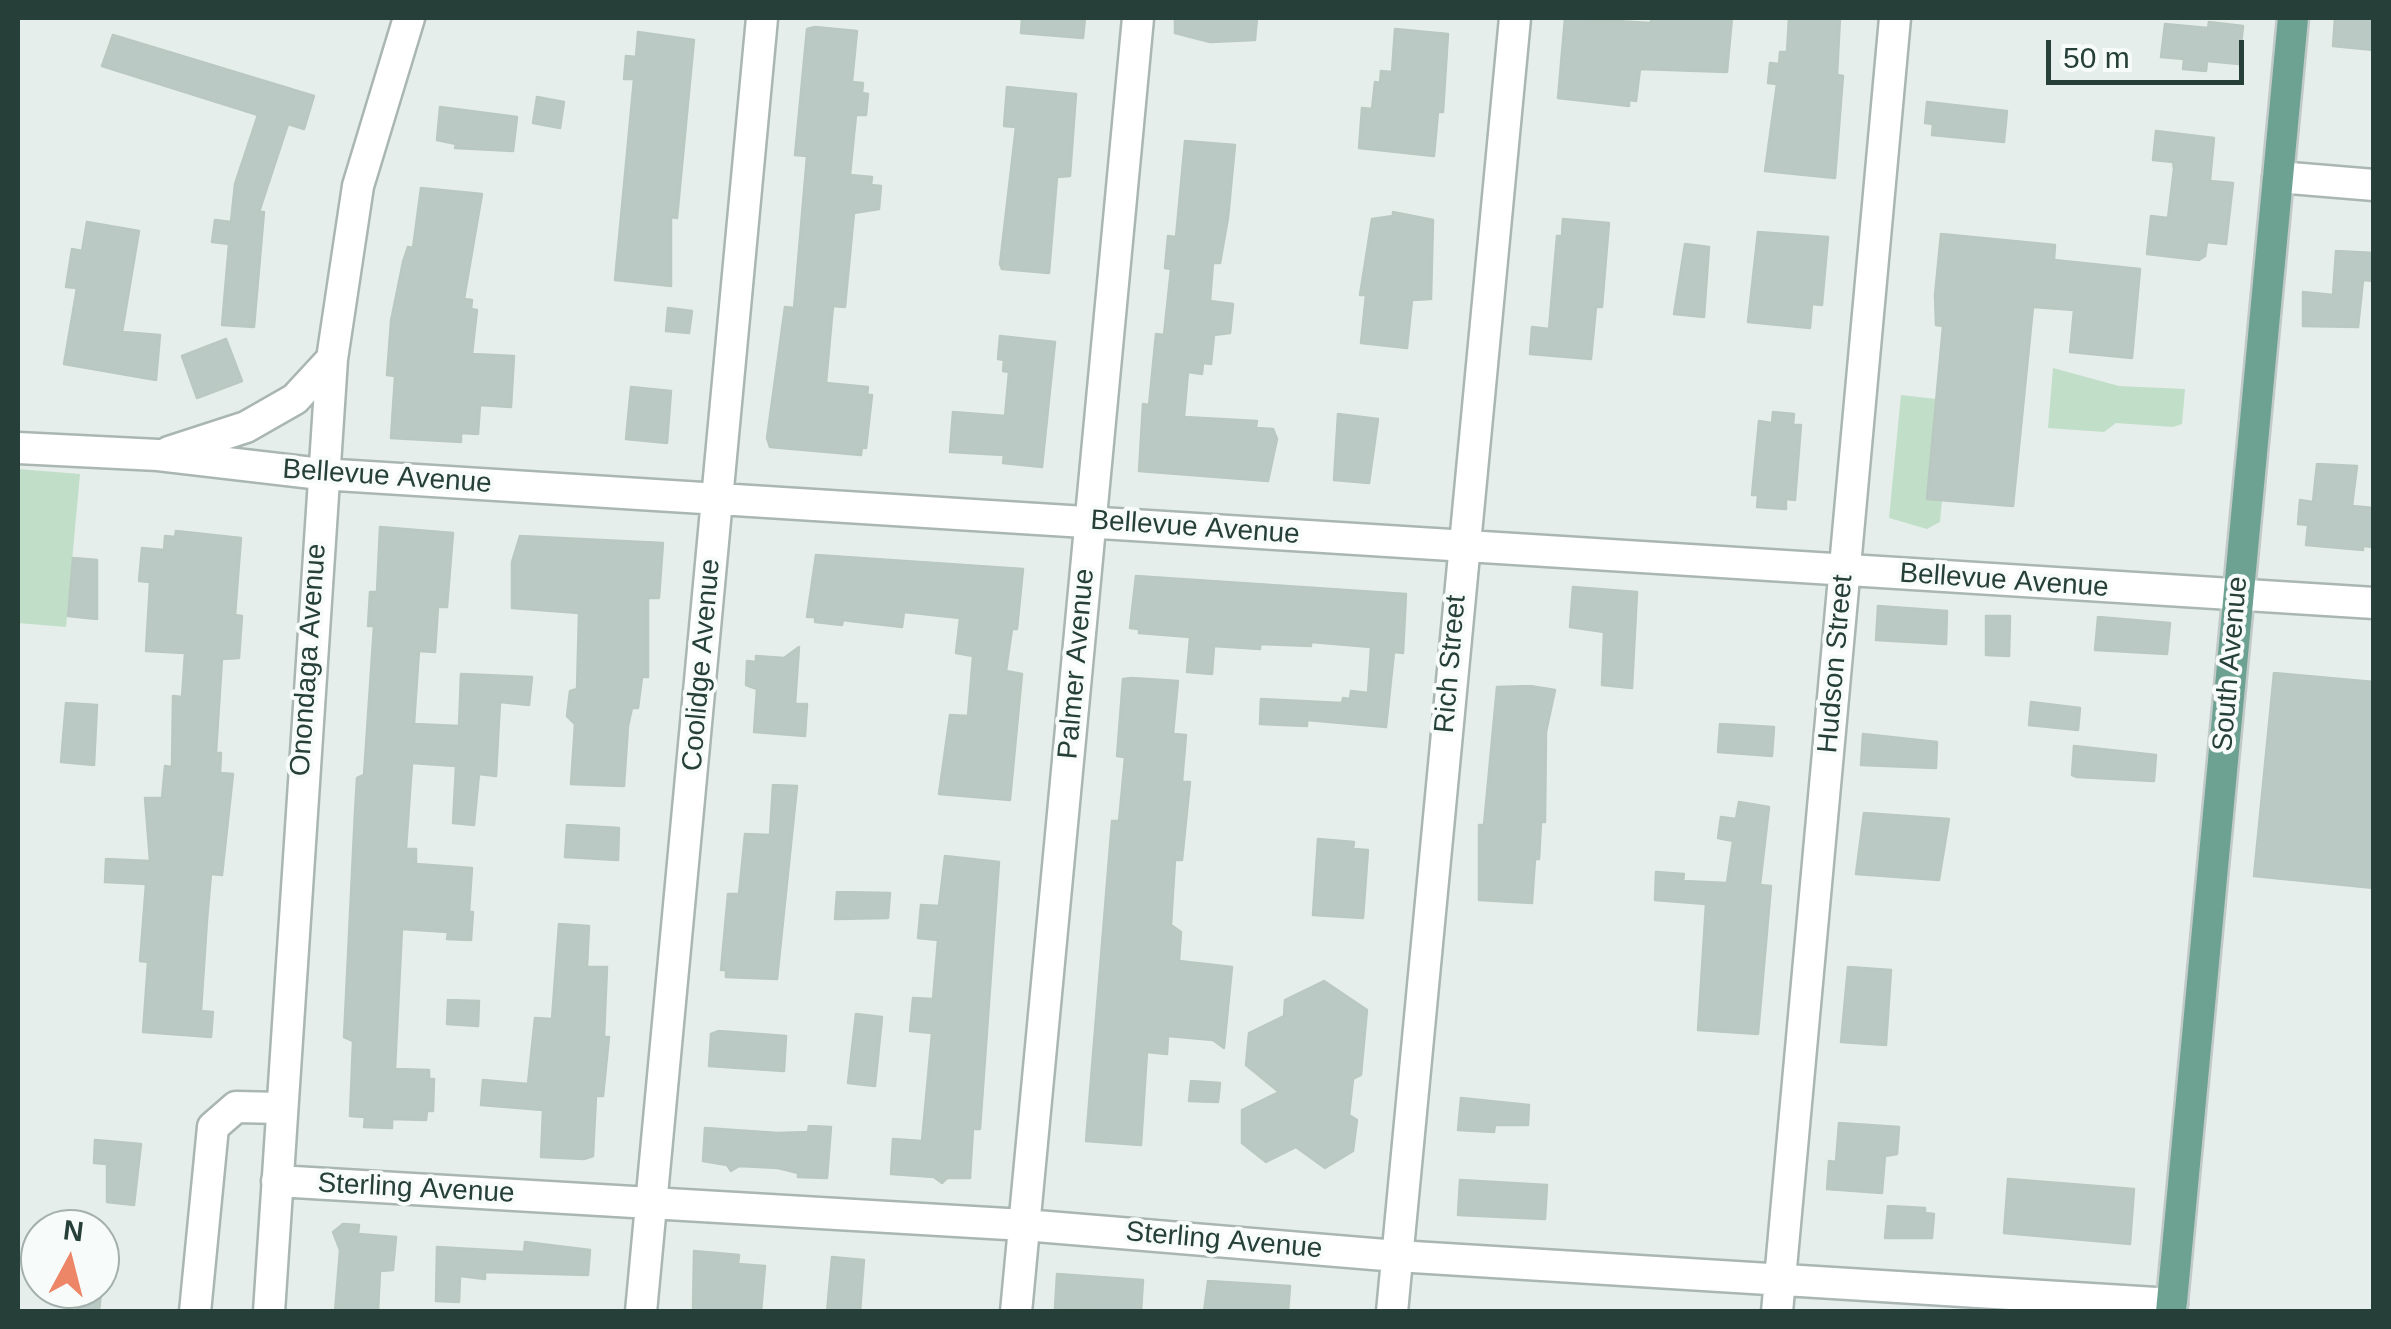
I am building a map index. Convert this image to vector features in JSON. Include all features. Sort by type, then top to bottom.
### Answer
[{"type":"main road","name":"South Avenue","points":[[2171,1308],[2293,18]]},
{"type":"street","name":"Onondaga Avenue","points":[[269,1312],[321,474],[332,359],[358,186],[409,18]]},
{"type":"street","name":"Coolidge Avenue","points":[[641,1312],[762,18]]},
{"type":"street","name":"Palmer Avenue","points":[[1016,1312],[1138,18]]},
{"type":"street","name":"Rich Street","points":[[1392,1312],[1515,18]]},
{"type":"street","name":"Hudson Street","points":[[1777,1312],[1896,18]]},
{"type":"street","points":[[2278,176],[2374,185]]},
{"type":"street","points":[[158,456],[246,427],[295,398],[332,359]]},
{"type":"street","name":"Bellevue Avenue","points":[[24,452],[158,456],[321,474],[2374,603]]},
{"type":"street","points":[[195,1312],[213,1128],[236,1107],[281,1108]]},
{"type":"street","name":"Sterling Avenue","points":[[277,1181],[1024,1225],[1397,1256],[2171,1308]]},
{"type":"green space","points":[[2053,368],[2119,386],[2185,389],[2182,424],[2173,427],[2116,423],[2104,432],[2048,428]]},
{"type":"green space","points":[[1901,395],[1936,399],[1927,498],[1942,500],[1940,522],[1927,529],[1889,518]]},
{"type":"green space","points":[[18,469],[80,474],[66,627],[18,623]]},
{"type":"building","points":[[1022,18],[1085,18],[1083,38],[1021,33]]},
{"type":"building","points":[[1175,18],[1257,18],[1255,40],[1210,42],[1175,33]]},
{"type":"building","points":[[1565,18],[1651,23],[1651,18],[1732,18],[1727,72],[1640,69],[1636,101],[1629,100],[1629,106],[1558,98]]},
{"type":"building","points":[[1789,18],[1840,18],[1837,75],[1843,76],[1835,178],[1765,171],[1777,84],[1768,83],[1770,63],[1779,64],[1780,52],[1787,52]]},
{"type":"building","points":[[2335,18],[2374,18],[2374,50],[2333,46]]},
{"type":"building","points":[[2209,22],[2243,26],[2239,64],[2207,61],[2206,71],[2183,69],[2184,59],[2161,57],[2165,24],[2208,28]]},
{"type":"building","points":[[807,29],[857,31],[852,82],[863,83],[862,93],[868,94],[866,115],[856,115],[850,175],[872,177],[871,185],[881,186],[879,209],[854,213],[845,307],[833,306],[826,383],[868,387],[867,395],[872,395],[866,448],[862,447],[861,455],[770,447],[767,438],[785,307],[794,308],[807,156],[795,155]]},
{"type":"building","points":[[1395,29],[1448,34],[1443,112],[1438,112],[1434,156],[1359,148],[1362,108],[1372,109],[1375,82],[1380,83],[1381,71],[1392,72]]},
{"type":"building","points":[[638,32],[694,40],[677,218],[671,217],[671,286],[615,280],[634,79],[624,79],[626,56],[636,57]]},
{"type":"building","points":[[113,35],[314,96],[304,129],[288,124],[259,212],[264,212],[254,327],[222,325],[229,244],[212,242],[215,220],[231,222],[235,184],[258,115],[102,66]]},
{"type":"building","points":[[1007,87],[1076,94],[1070,176],[1057,177],[1049,273],[1002,269],[1000,264],[1016,127],[1004,126]]},
{"type":"building","points":[[537,97],[564,102],[560,128],[533,123]]},
{"type":"building","points":[[1927,102],[2007,111],[2004,142],[1932,135],[1933,124],[1925,123]]},
{"type":"building","points":[[440,107],[517,117],[513,151],[455,148],[456,144],[437,140]]},
{"type":"building","points":[[2156,131],[2214,138],[2210,181],[2233,183],[2226,244],[2207,242],[2205,256],[2199,260],[2147,254],[2151,216],[2168,218],[2174,169],[2173,162],[2153,160]]},
{"type":"building","points":[[1185,141],[1235,145],[1228,218],[1220,263],[1213,263],[1210,301],[1233,304],[1230,333],[1214,335],[1211,364],[1203,363],[1202,374],[1188,372],[1184,417],[1257,421],[1256,428],[1273,429],[1277,439],[1268,481],[1139,471],[1143,404],[1149,405],[1156,334],[1164,335],[1171,269],[1165,268],[1168,236],[1176,237]]},
{"type":"building","points":[[421,188],[482,194],[464,299],[472,300],[471,309],[477,310],[472,354],[514,356],[511,407],[480,405],[478,434],[461,433],[461,442],[391,438],[395,376],[387,375],[391,321],[403,262],[408,247],[413,248]]},
{"type":"building","points":[[1393,212],[1433,220],[1431,299],[1412,300],[1407,348],[1361,343],[1366,295],[1360,295],[1372,219],[1393,216]]},
{"type":"building","points":[[1563,219],[1609,223],[1602,307],[1596,307],[1591,359],[1530,354],[1532,327],[1549,329],[1557,236],[1562,236]]},
{"type":"building","points":[[87,222],[139,231],[122,332],[160,335],[156,380],[64,364],[77,288],[66,287],[72,249],[82,251]]},
{"type":"building","points":[[1758,232],[1828,237],[1822,305],[1812,304],[1810,328],[1748,322]]},
{"type":"building","points":[[1941,234],[2055,245],[2054,260],[2140,269],[2132,358],[2070,352],[2074,310],[2033,307],[2013,506],[1927,499],[1943,326],[1936,325],[1935,295]]},
{"type":"building","points":[[1685,244],[1709,247],[1704,317],[1674,314]]},
{"type":"building","points":[[2336,251],[2374,253],[2374,281],[2363,280],[2358,327],[2303,326],[2303,292],[2333,295]]},
{"type":"building","points":[[668,308],[692,311],[689,333],[666,331]]},
{"type":"building","points":[[1000,336],[1055,342],[1042,467],[1003,463],[1004,455],[950,452],[953,412],[1005,416],[1009,372],[1003,371],[1004,360],[998,359]]},
{"type":"building","points":[[226,339],[242,381],[197,398],[182,356]]},
{"type":"building","points":[[631,387],[671,391],[667,443],[626,439]]},
{"type":"building","points":[[1773,412],[1794,414],[1793,425],[1801,425],[1795,500],[1786,499],[1786,509],[1757,507],[1758,495],[1752,495],[1759,421],[1772,423]]},
{"type":"building","points":[[1338,414],[1378,419],[1369,483],[1334,480]]},
{"type":"building","points":[[2317,464],[2357,466],[2352,506],[2374,508],[2374,547],[2363,546],[2363,550],[2306,545],[2308,525],[2298,524],[2300,500],[2313,502]]},
{"type":"building","points":[[380,527],[453,533],[447,607],[438,607],[435,652],[419,651],[414,724],[459,726],[461,674],[532,677],[529,705],[500,702],[496,776],[479,774],[474,825],[453,823],[456,766],[412,763],[406,849],[416,849],[416,864],[472,868],[469,912],[473,912],[471,940],[447,939],[448,932],[402,929],[395,1069],[429,1070],[429,1079],[434,1079],[433,1111],[427,1111],[426,1120],[392,1119],[392,1128],[364,1127],[365,1117],[350,1116],[353,1041],[344,1037],[357,778],[364,775],[374,626],[368,626],[370,592],[377,592]]},
{"type":"building","points":[[176,531],[241,538],[235,615],[242,616],[239,658],[222,659],[216,753],[221,753],[220,773],[233,774],[222,875],[211,874],[207,920],[201,1011],[213,1012],[211,1037],[143,1032],[148,962],[140,961],[146,884],[105,882],[106,859],[150,861],[145,798],[162,798],[165,766],[172,767],[173,696],[182,697],[185,653],[146,651],[150,582],[139,581],[142,548],[164,550],[165,536],[175,537]]},
{"type":"building","points":[[520,536],[663,543],[659,598],[648,598],[648,677],[642,677],[638,708],[632,708],[628,726],[624,786],[571,784],[575,724],[567,716],[570,691],[577,689],[579,613],[512,608],[512,562]]},
{"type":"building","points":[[816,555],[1023,569],[1017,629],[1012,629],[1006,671],[1022,674],[1010,800],[939,794],[950,715],[968,716],[973,656],[956,653],[960,618],[904,612],[902,627],[843,620],[842,625],[815,622],[815,617],[807,617]]},
{"type":"building","points":[[73,558],[97,560],[97,619],[68,616]]},
{"type":"building","points":[[1136,576],[1406,594],[1403,653],[1394,652],[1386,727],[1307,720],[1307,726],[1260,724],[1261,699],[1342,703],[1343,698],[1350,699],[1351,691],[1368,693],[1371,647],[1311,642],[1311,646],[1260,644],[1260,649],[1214,646],[1212,674],[1187,672],[1190,637],[1139,633],[1139,629],[1130,628]]},
{"type":"building","points":[[1573,587],[1637,592],[1632,688],[1602,685],[1604,632],[1570,627]]},
{"type":"building","points":[[1878,606],[1947,611],[1946,644],[1876,640]]},
{"type":"building","points":[[1986,616],[2010,616],[2009,656],[1986,655]]},
{"type":"building","points":[[2098,617],[2170,623],[2167,654],[2095,650]]},
{"type":"building","points":[[799,647],[795,704],[807,704],[805,736],[754,732],[757,689],[746,685],[747,661],[756,662],[756,656],[784,658]]},
{"type":"building","points":[[2274,673],[2374,682],[2374,888],[2254,876]]},
{"type":"building","points":[[1123,679],[1178,681],[1173,734],[1186,735],[1182,782],[1190,782],[1182,860],[1175,860],[1171,925],[1181,932],[1179,961],[1232,967],[1224,1048],[1213,1040],[1168,1036],[1167,1054],[1147,1052],[1141,1145],[1086,1141],[1112,821],[1119,821],[1125,757],[1117,756]]},
{"type":"building","points":[[1497,687],[1555,690],[1546,732],[1545,822],[1541,822],[1539,859],[1535,859],[1532,903],[1479,900],[1479,825],[1484,825]]},
{"type":"building","points":[[2031,702],[2080,708],[2078,730],[2029,725]]},
{"type":"building","points":[[66,703],[97,705],[94,765],[61,762]]},
{"type":"building","points":[[1720,724],[1774,727],[1772,756],[1718,752]]},
{"type":"building","points":[[1863,734],[1937,742],[1936,768],[1861,765]]},
{"type":"building","points":[[2074,746],[2156,755],[2154,781],[2072,775]]},
{"type":"building","points":[[773,785],[797,786],[777,979],[726,977],[726,970],[721,970],[728,894],[739,894],[745,834],[770,835]]},
{"type":"building","points":[[1739,802],[1769,807],[1760,885],[1771,886],[1758,1034],[1698,1030],[1706,904],[1655,900],[1656,872],[1684,874],[1683,881],[1727,883],[1733,841],[1718,838],[1721,817],[1736,819]]},
{"type":"building","points":[[1864,813],[1949,819],[1939,880],[1856,874]]},
{"type":"building","points":[[567,825],[619,828],[618,860],[565,857]]},
{"type":"building","points":[[1318,839],[1354,842],[1353,849],[1368,850],[1363,918],[1313,915]]},
{"type":"building","points":[[945,856],[999,862],[980,1129],[973,1129],[970,1178],[947,1178],[942,1183],[934,1177],[891,1174],[893,1139],[922,1141],[932,1033],[910,1031],[913,998],[933,999],[938,940],[918,938],[921,905],[939,906]]},
{"type":"building","points":[[837,892],[890,893],[888,918],[835,919]]},
{"type":"building","points":[[559,924],[589,926],[587,967],[607,967],[604,1037],[609,1037],[603,1096],[596,1096],[593,1156],[584,1159],[541,1157],[543,1110],[481,1105],[483,1080],[528,1084],[535,1018],[552,1019]]},
{"type":"building","points":[[1848,967],[1891,970],[1886,1045],[1841,1042]]},
{"type":"building","points":[[1324,981],[1367,1010],[1361,1075],[1353,1079],[1349,1115],[1357,1120],[1353,1151],[1325,1168],[1296,1147],[1266,1162],[1242,1143],[1242,1110],[1279,1092],[1246,1065],[1249,1033],[1284,1016],[1285,1000]]},
{"type":"building","points":[[448,1000],[479,1001],[478,1026],[447,1024]]},
{"type":"building","points":[[856,1014],[882,1017],[875,1086],[848,1083]]},
{"type":"building","points":[[719,1031],[786,1036],[784,1071],[709,1066],[711,1034]]},
{"type":"building","points":[[1191,1081],[1220,1083],[1218,1102],[1189,1101]]},
{"type":"building","points":[[1461,1098],[1529,1105],[1528,1125],[1495,1125],[1494,1132],[1458,1130]]},
{"type":"building","points":[[1839,1123],[1899,1127],[1897,1154],[1885,1156],[1882,1193],[1827,1189],[1829,1161],[1836,1162]]},
{"type":"building","points":[[809,1126],[831,1127],[827,1178],[798,1177],[798,1173],[778,1168],[739,1166],[731,1171],[727,1165],[703,1161],[705,1128],[778,1133],[808,1132]]},
{"type":"building","points":[[95,1140],[141,1144],[134,1205],[107,1202],[107,1164],[94,1163]]},
{"type":"building","points":[[2008,1179],[2134,1189],[2130,1244],[2004,1233]]},
{"type":"building","points":[[1460,1180],[1547,1185],[1545,1219],[1458,1215]]},
{"type":"building","points":[[1888,1206],[1925,1208],[1925,1213],[1934,1214],[1932,1238],[1885,1238]]},
{"type":"building","points":[[343,1224],[359,1225],[358,1234],[396,1237],[393,1270],[380,1271],[378,1312],[335,1312],[340,1250],[333,1232]]},
{"type":"building","points":[[525,1242],[590,1250],[588,1275],[485,1272],[485,1279],[460,1276],[459,1302],[436,1301],[437,1247],[524,1252]]},
{"type":"building","points":[[694,1251],[739,1255],[738,1264],[765,1266],[761,1312],[693,1312]]},
{"type":"building","points":[[832,1257],[864,1260],[860,1312],[827,1312]]},
{"type":"building","points":[[1057,1274],[1143,1280],[1141,1312],[1055,1309]]},
{"type":"building","points":[[1208,1281],[1290,1286],[1288,1312],[1204,1312]]},
{"type":"building","points":[[77,1309],[99,1309],[99,1312],[77,1312]]}]
